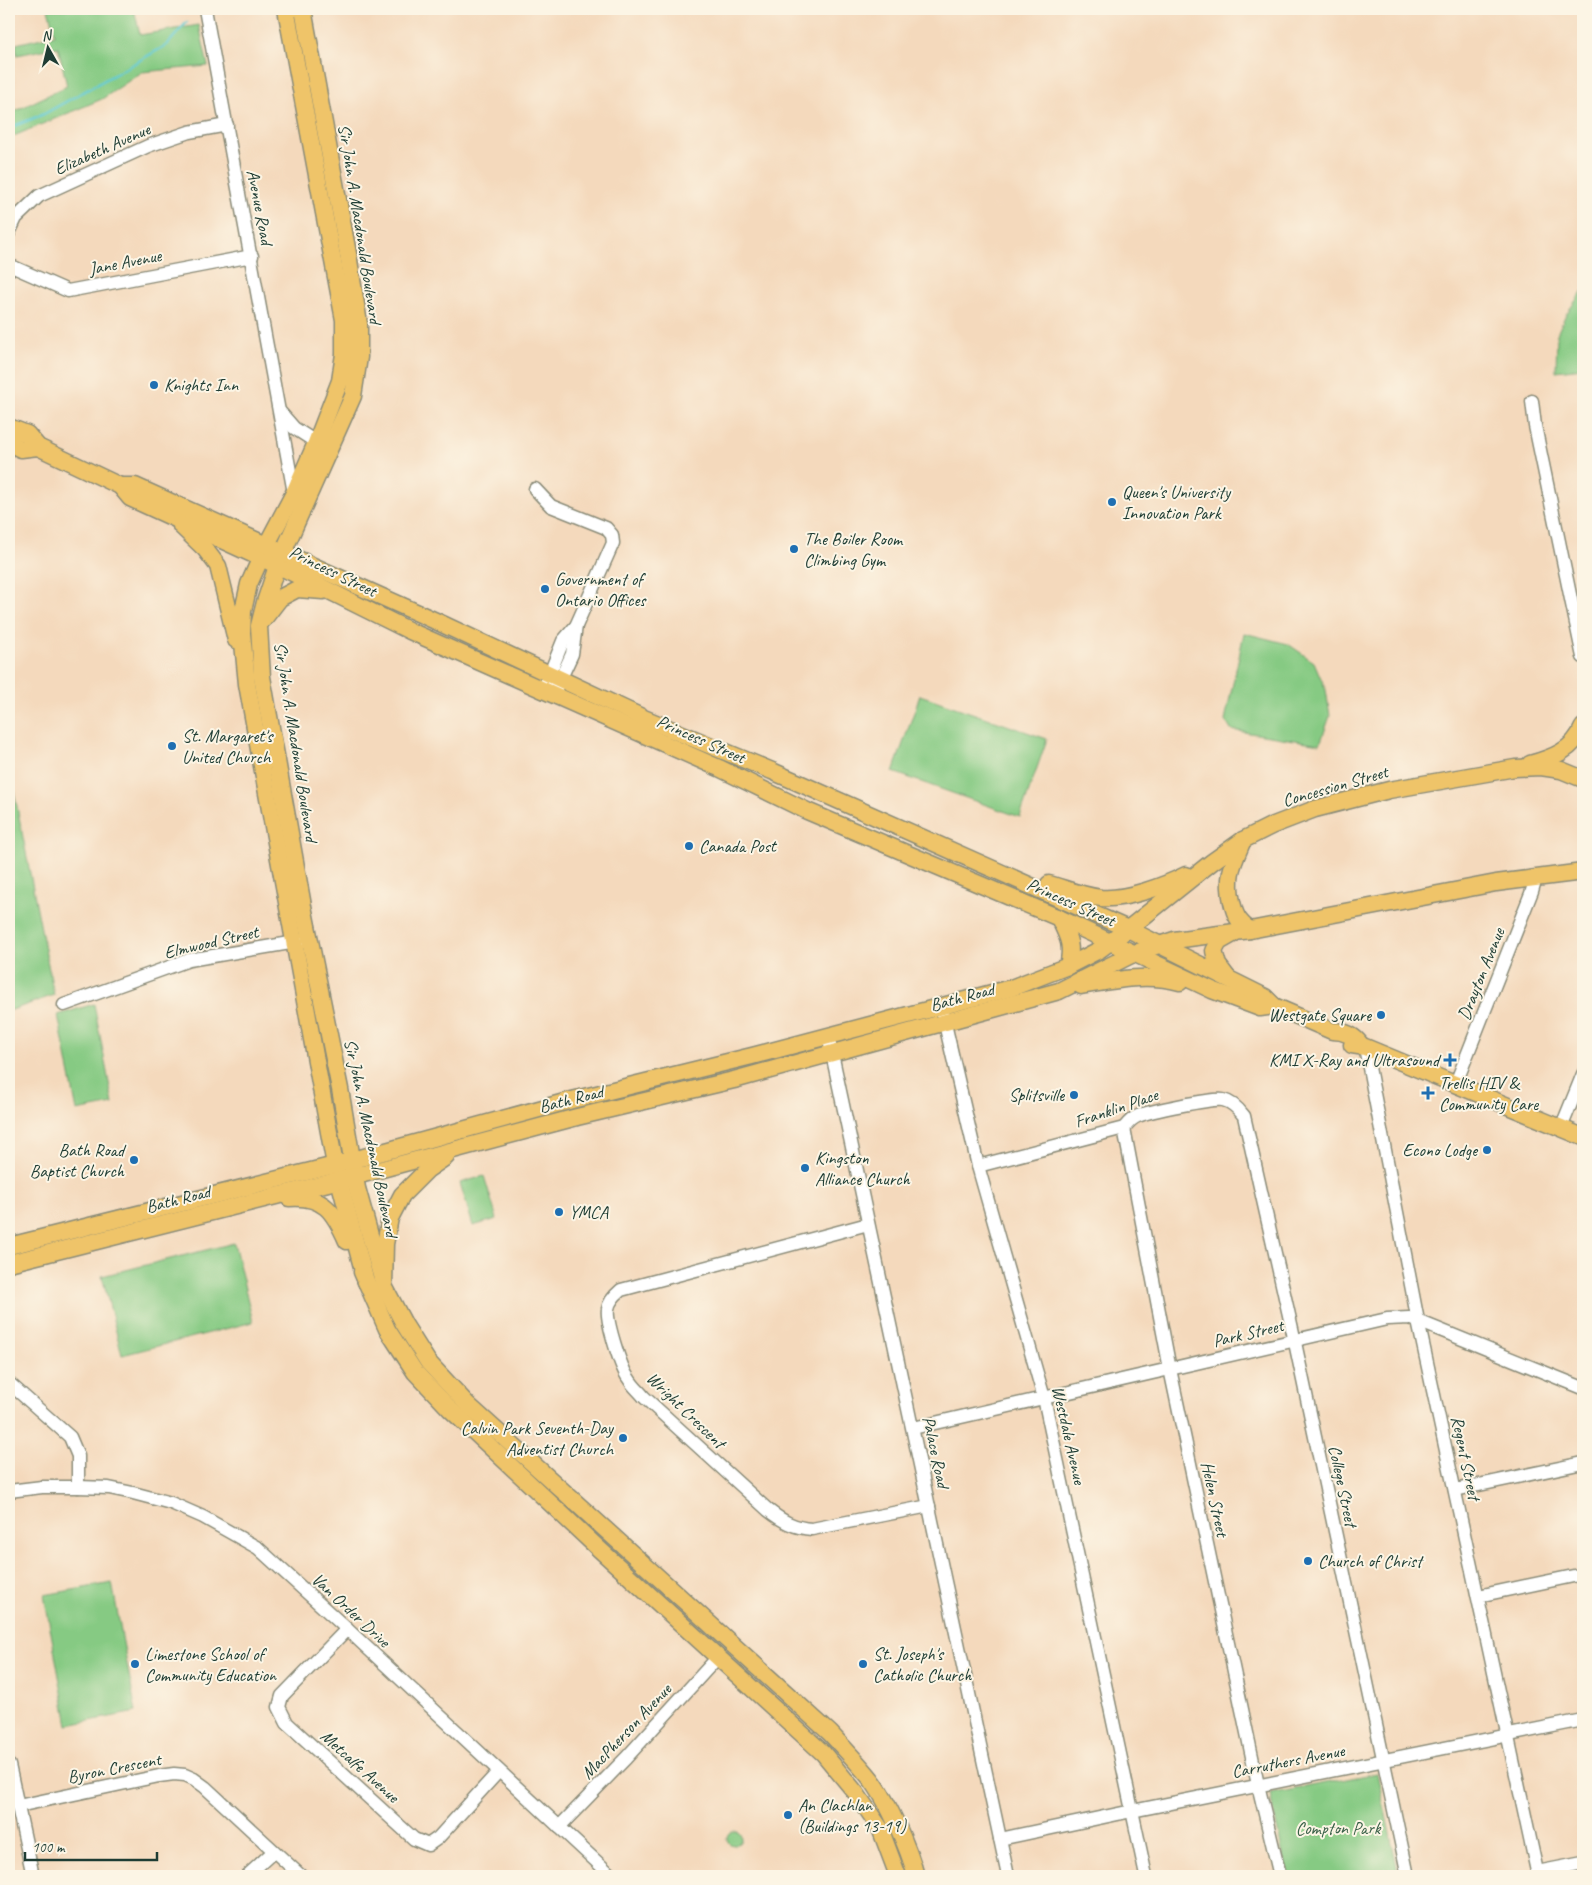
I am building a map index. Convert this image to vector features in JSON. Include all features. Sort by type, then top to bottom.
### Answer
[{"type":"main road","name":"Sir John A. Macdonald Boulevard","points":[[286,9],[344,320],[344,354],[340,381],[322,446],[280,559],[259,626],[262,677],[337,1172],[366,1282]]},
{"type":"main road","name":"Sir John A. Macdonald Boulevard","points":[[303,9],[348,254],[359,324],[359,357],[353,396],[294,493],[263,552],[249,584],[243,611],[242,632],[247,684],[355,1168],[357,1188],[384,1286],[404,1324],[428,1362],[467,1404],[710,1622],[830,1733],[872,1780],[894,1819],[913,1864],[916,1876]]},
{"type":"main road","name":"Princess Street","points":[[9,426],[27,434],[38,447],[120,486],[130,498],[170,516],[280,559],[991,867],[1228,977],[1265,997],[1274,1006],[1332,1031],[1338,1040],[1350,1045],[1363,1046],[1583,1137]]},
{"type":"main road","name":"Princess Street","points":[[9,443],[21,448],[38,447]]},
{"type":"main road","name":"Princess Street","points":[[120,486],[135,486],[263,552]]},
{"type":"main road","points":[[170,516],[204,549],[218,566],[247,684]]},
{"type":"main road","name":"Princess Street","points":[[280,559],[331,591],[410,631],[719,768],[807,811],[1059,918],[1212,990],[1260,1008],[1274,1006]]},
{"type":"main road","points":[[259,626],[280,598],[297,589],[331,591]]},
{"type":"main road","points":[[1515,768],[1563,752],[1575,742],[1583,727]]},
{"type":"main road","name":"Concession Street","points":[[1128,930],[1212,862],[1243,840],[1315,809],[1361,796],[1515,768],[1541,767],[1561,770],[1583,780]]},
{"type":"main road","points":[[1243,840],[1232,866],[1228,886],[1235,916],[1243,925],[1244,931]]},
{"type":"main road","points":[[991,867],[1088,896],[1115,898],[1163,886],[1212,862]]},
{"type":"main road","points":[[1135,953],[1174,940],[1244,931],[1536,877],[1583,872]]},
{"type":"main road","points":[[1059,918],[1071,944],[1068,966]]},
{"type":"main road","name":"Bath Road","points":[[9,1246],[355,1168],[458,1149],[577,1117],[734,1080],[832,1053],[943,1014],[1068,966],[1100,950],[1128,930]]},
{"type":"main road","points":[[1228,977],[1218,965],[1214,951],[1219,942],[1244,931]]},
{"type":"main road","name":"Bath Road","points":[[355,1168],[572,1100],[752,1056],[828,1035],[1059,991],[1135,953]]},
{"type":"main road","points":[[1059,991],[1112,980],[1158,977],[1212,990]]},
{"type":"main road","points":[[384,1286],[384,1244],[390,1218],[402,1195],[427,1170],[458,1149]]},
{"type":"main road","name":"Bath Road","points":[[9,1263],[247,1202],[337,1172]]},
{"type":"main road","points":[[247,1202],[300,1197],[320,1202],[332,1211],[387,1329],[415,1372],[450,1409],[598,1548],[829,1759],[856,1793],[880,1828],[898,1876]]},
{"type":"main road","points":[[710,1622],[717,1641],[718,1657]]},
{"type":"main road","points":[[718,1657],[735,1655],[757,1666]]},
{"type":"street","name":"Avenue Road","points":[[206,9],[294,493]]},
{"type":"street","name":"Elizabeth Avenue","points":[[9,233],[16,218],[39,196],[148,146],[189,132],[227,125]]},
{"type":"street","name":"Jane Avenue","points":[[9,265],[68,290],[252,256]]},
{"type":"street","points":[[1532,401],[1535,426],[1583,657]]},
{"type":"street","points":[[280,412],[294,428],[322,446]]},
{"type":"street","points":[[535,489],[551,506],[606,528],[612,534],[613,543],[576,626],[572,654],[555,677],[548,693]]},
{"type":"street","name":"Drayton Avenue","points":[[1456,1083],[1536,877]]},
{"type":"street","name":"Elmwood Street","points":[[64,1005],[189,960],[303,940]]},
{"type":"street","name":"Westdale Avenue","points":[[943,1014],[978,1166],[1044,1398],[1146,1876]]},
{"type":"street","name":"Palace Road","points":[[828,1035],[1008,1876]]},
{"type":"street","name":"Regent Street","points":[[1363,1046],[1418,1321],[1537,1874]]},
{"type":"street","points":[[1561,1128],[1583,1074]]},
{"type":"street","name":"Franklin Place","points":[[978,1166],[1124,1128],[1132,1119],[1143,1114],[1212,1100],[1225,1100],[1236,1106]]},
{"type":"street","name":"College Street","points":[[1236,1106],[1246,1122],[1408,1876]]},
{"type":"street","name":"Helen Street","points":[[1124,1128],[1170,1369],[1258,1785],[1280,1876]]},
{"type":"street","name":"Wright Crescent","points":[[868,1224],[621,1290],[608,1306],[607,1315],[619,1357],[628,1378],[644,1397],[768,1510],[784,1522],[812,1529],[929,1506]]},
{"type":"street","name":"Park Street","points":[[913,1428],[1387,1319],[1409,1318],[1418,1321],[1583,1388]]},
{"type":"street","points":[[9,1383],[70,1437],[78,1456],[78,1487]]},
{"type":"street","points":[[1455,1490],[1583,1463]]},
{"type":"street","name":"Van Order Drive","points":[[9,1491],[42,1487],[109,1488],[171,1503],[203,1517],[258,1548],[612,1876]]},
{"type":"street","points":[[1478,1596],[1583,1574]]},
{"type":"street","name":"Metcalfe Avenue","points":[[347,1629],[282,1696],[278,1707],[286,1723],[414,1839],[428,1845],[438,1838],[499,1771]]},
{"type":"street","name":"MacPherson Avenue","points":[[559,1827],[626,1758],[718,1657]]},
{"type":"street","name":"Carruthers Avenue","points":[[1000,1839],[1132,1810],[1583,1720]]},
{"type":"street","points":[[9,1765],[33,1876]]},
{"type":"street","name":"Byron Crescent","points":[[18,1806],[159,1776],[185,1775],[205,1787],[301,1876]]},
{"type":"street","points":[[247,1876],[273,1852]]},
{"type":"street","points":[[1537,1874],[1583,1862]]},
{"type":"green space","points":[[48,9],[134,9],[140,35],[199,25],[208,66],[142,72],[102,99],[9,138],[9,114],[67,86],[58,47],[17,55],[16,44],[55,35]]},
{"type":"green space","points":[[1583,291],[1583,368],[1556,371],[1557,334],[1566,314]]},
{"type":"green space","points":[[1244,633],[1288,644],[1314,662],[1326,690],[1330,716],[1320,744],[1231,730],[1225,720]]},
{"type":"green space","points":[[920,695],[1047,739],[1020,817],[893,772]]},
{"type":"green space","points":[[9,766],[54,995],[9,1011]]},
{"type":"green space","points":[[94,1004],[113,1104],[77,1111],[58,1015]]},
{"type":"green space","points":[[484,1176],[497,1219],[473,1226],[460,1183]]},
{"type":"green space","points":[[234,1243],[253,1322],[122,1355],[102,1276]]},
{"type":"green space","points":[[112,1583],[136,1712],[68,1725],[44,1595]]},
{"type":"green space","name":"Compton Park","points":[[1377,1773],[1399,1876],[1290,1876],[1282,1851],[1270,1794]]},
{"type":"green space","points":[[731,1831],[737,1831],[741,1838],[737,1845],[731,1845],[727,1841],[727,1835]]},
{"type":"waterway","points":[[9,128],[44,114],[167,45],[187,22]]},
{"type":"place","name":"Knights Inn","points":[[154,385]]},
{"type":"place","name":"Queen's University Innovation Park","points":[[1112,502]]},
{"type":"place","name":"The Boiler Room Climbing Gym","points":[[794,549]]},
{"type":"place","name":"Government of Ontario Offices","points":[[545,589]]},
{"type":"place","name":"St. Margaret's United Church","points":[[172,746]]},
{"type":"place","name":"Canada Post","points":[[689,846]]},
{"type":"place","name":"Westgate Square","points":[[1381,1015]]},
{"type":"place","name":"KMI X-Ray and Ultrasound","points":[[1450,1060]]},
{"type":"place","name":"Trellis HIV & Community Care","points":[[1428,1093]]},
{"type":"place","name":"Splitsville","points":[[1074,1095]]},
{"type":"place","name":"Econo Lodge","points":[[1487,1150]]},
{"type":"place","name":"Bath Road Baptist Church","points":[[134,1160]]},
{"type":"place","name":"Kingston Alliance Church","points":[[805,1168]]},
{"type":"place","name":"YMCA","points":[[559,1212]]},
{"type":"place","name":"Calvin Park Seventh-Day Adventist Church","points":[[623,1438]]},
{"type":"place","name":"Church of Christ","points":[[1308,1561]]},
{"type":"place","name":"Limestone School of Community Education","points":[[135,1664]]},
{"type":"place","name":"St. Joseph's Catholic Church","points":[[863,1664]]},
{"type":"place","name":"An Clachlan (Buildings 13-19)","points":[[788,1815]]}]
